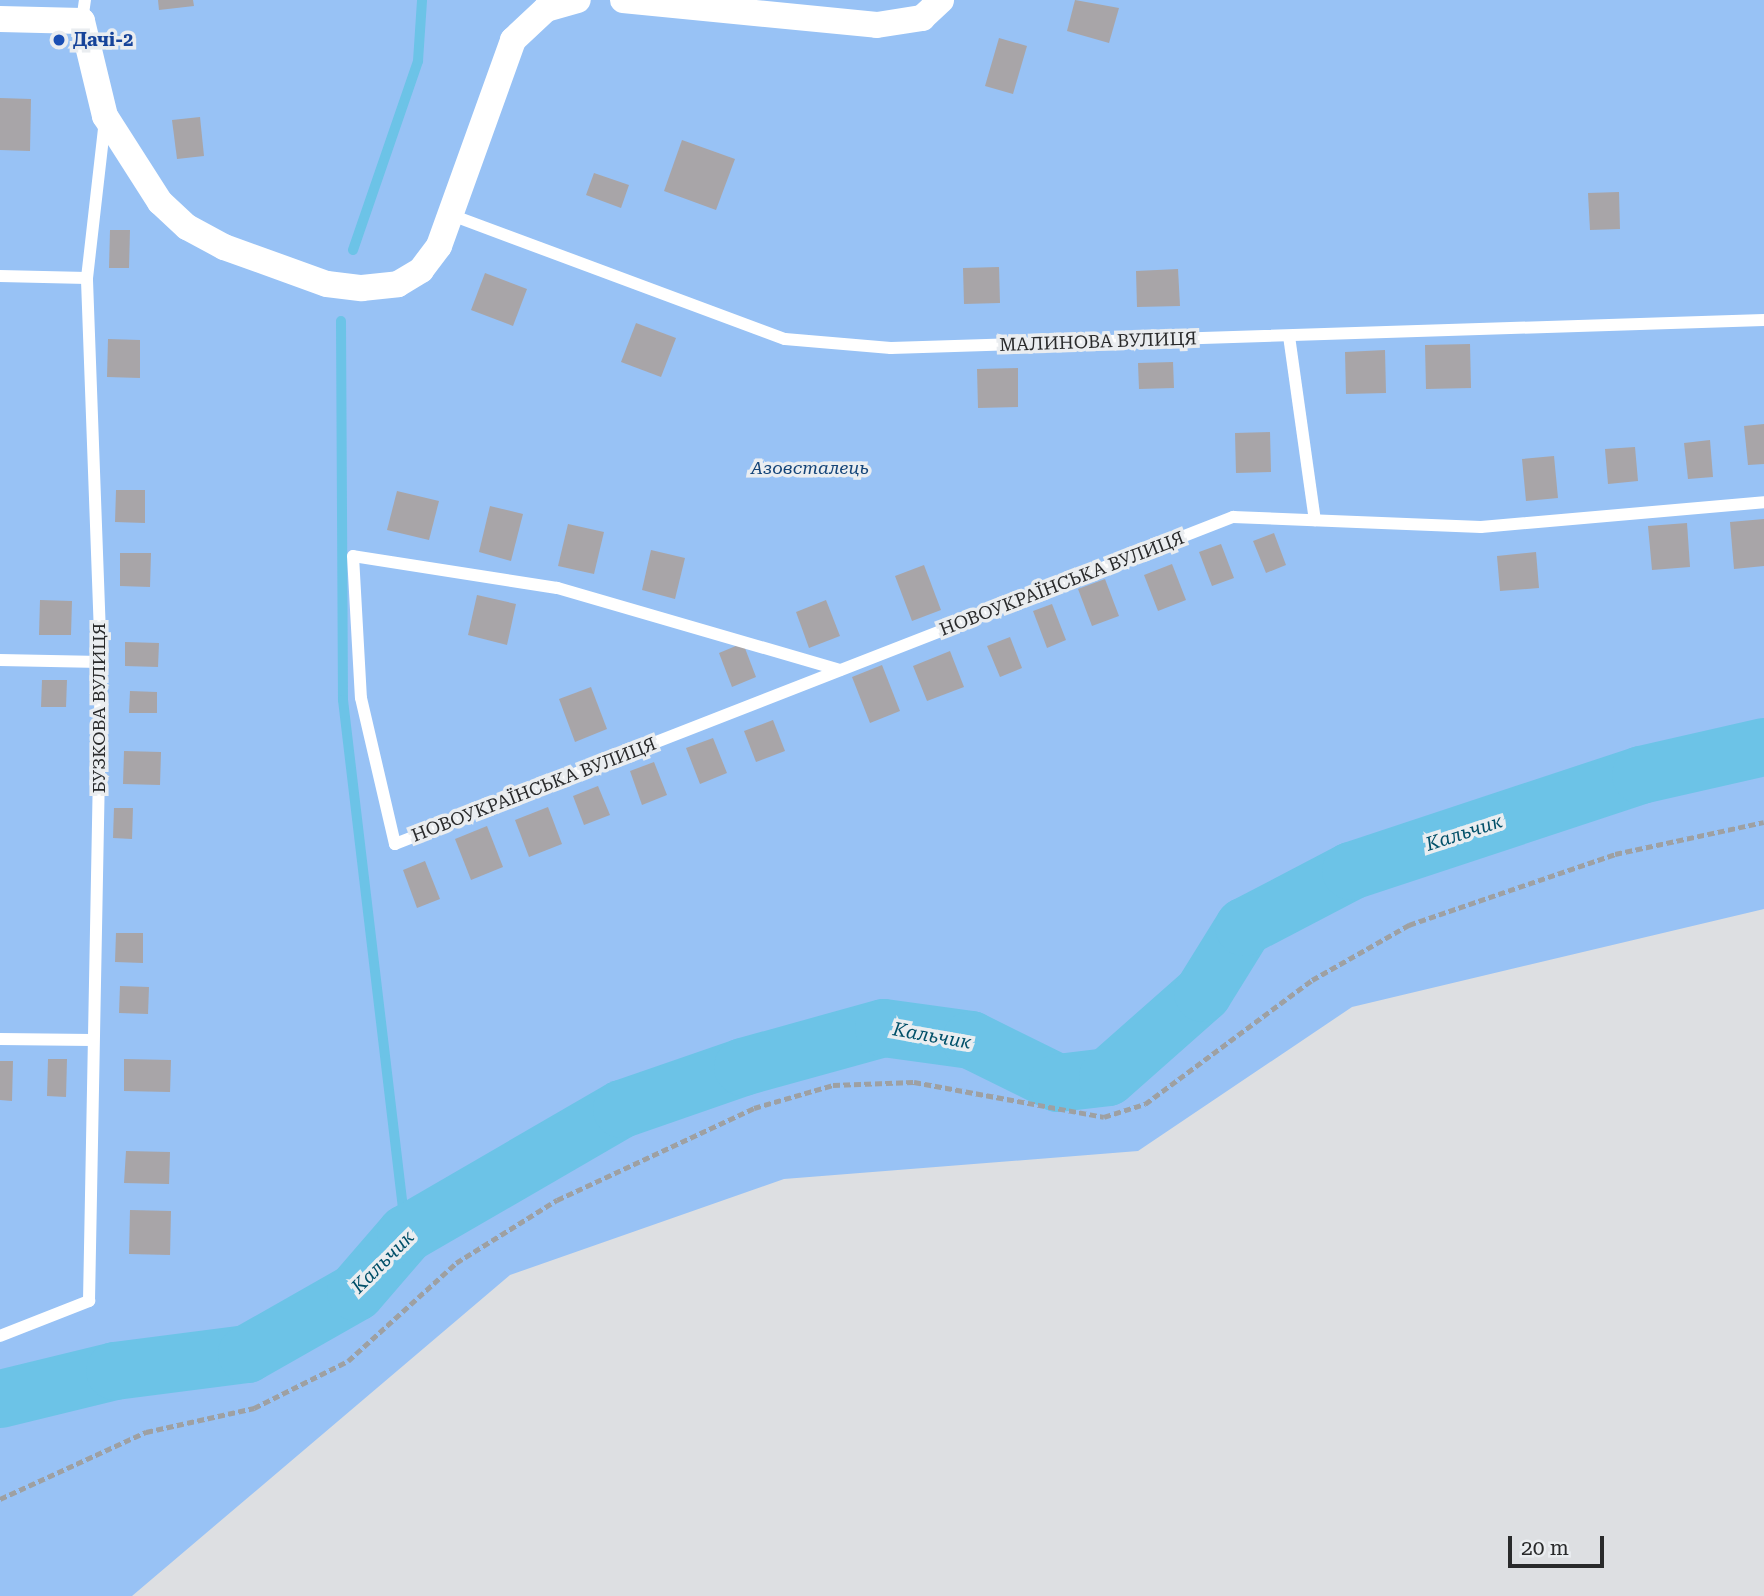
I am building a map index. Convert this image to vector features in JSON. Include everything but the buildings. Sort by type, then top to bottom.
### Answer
[{"type":"street","points":[[0,19],[84,10],[105,116],[160,202],[187,227],[223,247],[327,284],[398,284],[421,270],[454,216],[513,40],[546,9],[578,0]]},
{"type":"street","points":[[623,0],[877,25],[922,18],[941,0]]},
{"type":"lane","name":"БУЗКОВА ВУЛИЦЯ","points":[[0,1336],[89,1301],[101,662],[87,278],[105,116]]},
{"type":"lane","name":"МАЛИНОВА ВУЛИЦЯ","points":[[454,216],[786,339],[891,348],[1764,320]]},
{"type":"lane","points":[[0,276],[87,278]]},
{"type":"lane","points":[[1289,336],[1315,520]]},
{"type":"lane","name":"НОВОУКРАЇНСЬКА ВУЛИЦЯ","points":[[840,670],[557,588],[353,556],[361,698],[395,844],[1233,517],[1481,527],[1764,502]]},
{"type":"lane","points":[[0,660],[101,662]]},
{"type":"lane","points":[[0,1039],[92,1040]]},
{"type":"path","points":[[0,1499],[146,1432],[254,1408],[348,1361],[456,1263],[557,1200],[754,1108],[833,1086],[914,1082],[1104,1117],[1145,1104],[1312,980],[1409,925],[1615,854],[1764,822]]},
{"type":"green space","name":"Азовсталець","points":[[0,0],[1764,0],[1764,909],[1352,1007],[1138,1151],[784,1179],[510,1275],[132,1596],[0,1596]]},
{"type":"waterway","points":[[353,250],[418,61],[422,0]]},
{"type":"waterway","points":[[341,321],[343,700],[406,1234]]},
{"type":"waterway","name":"Кальчик","points":[[0,1399],[115,1371],[247,1354],[356,1292],[406,1234],[622,1109],[743,1067],[884,1028],[971,1040],[1058,1083],[1108,1077],[1203,993],[1244,927],[1351,871],[1641,775],[1764,747]]},
{"type":"place","name":"Дачі-2","points":[[59,40]]}]
